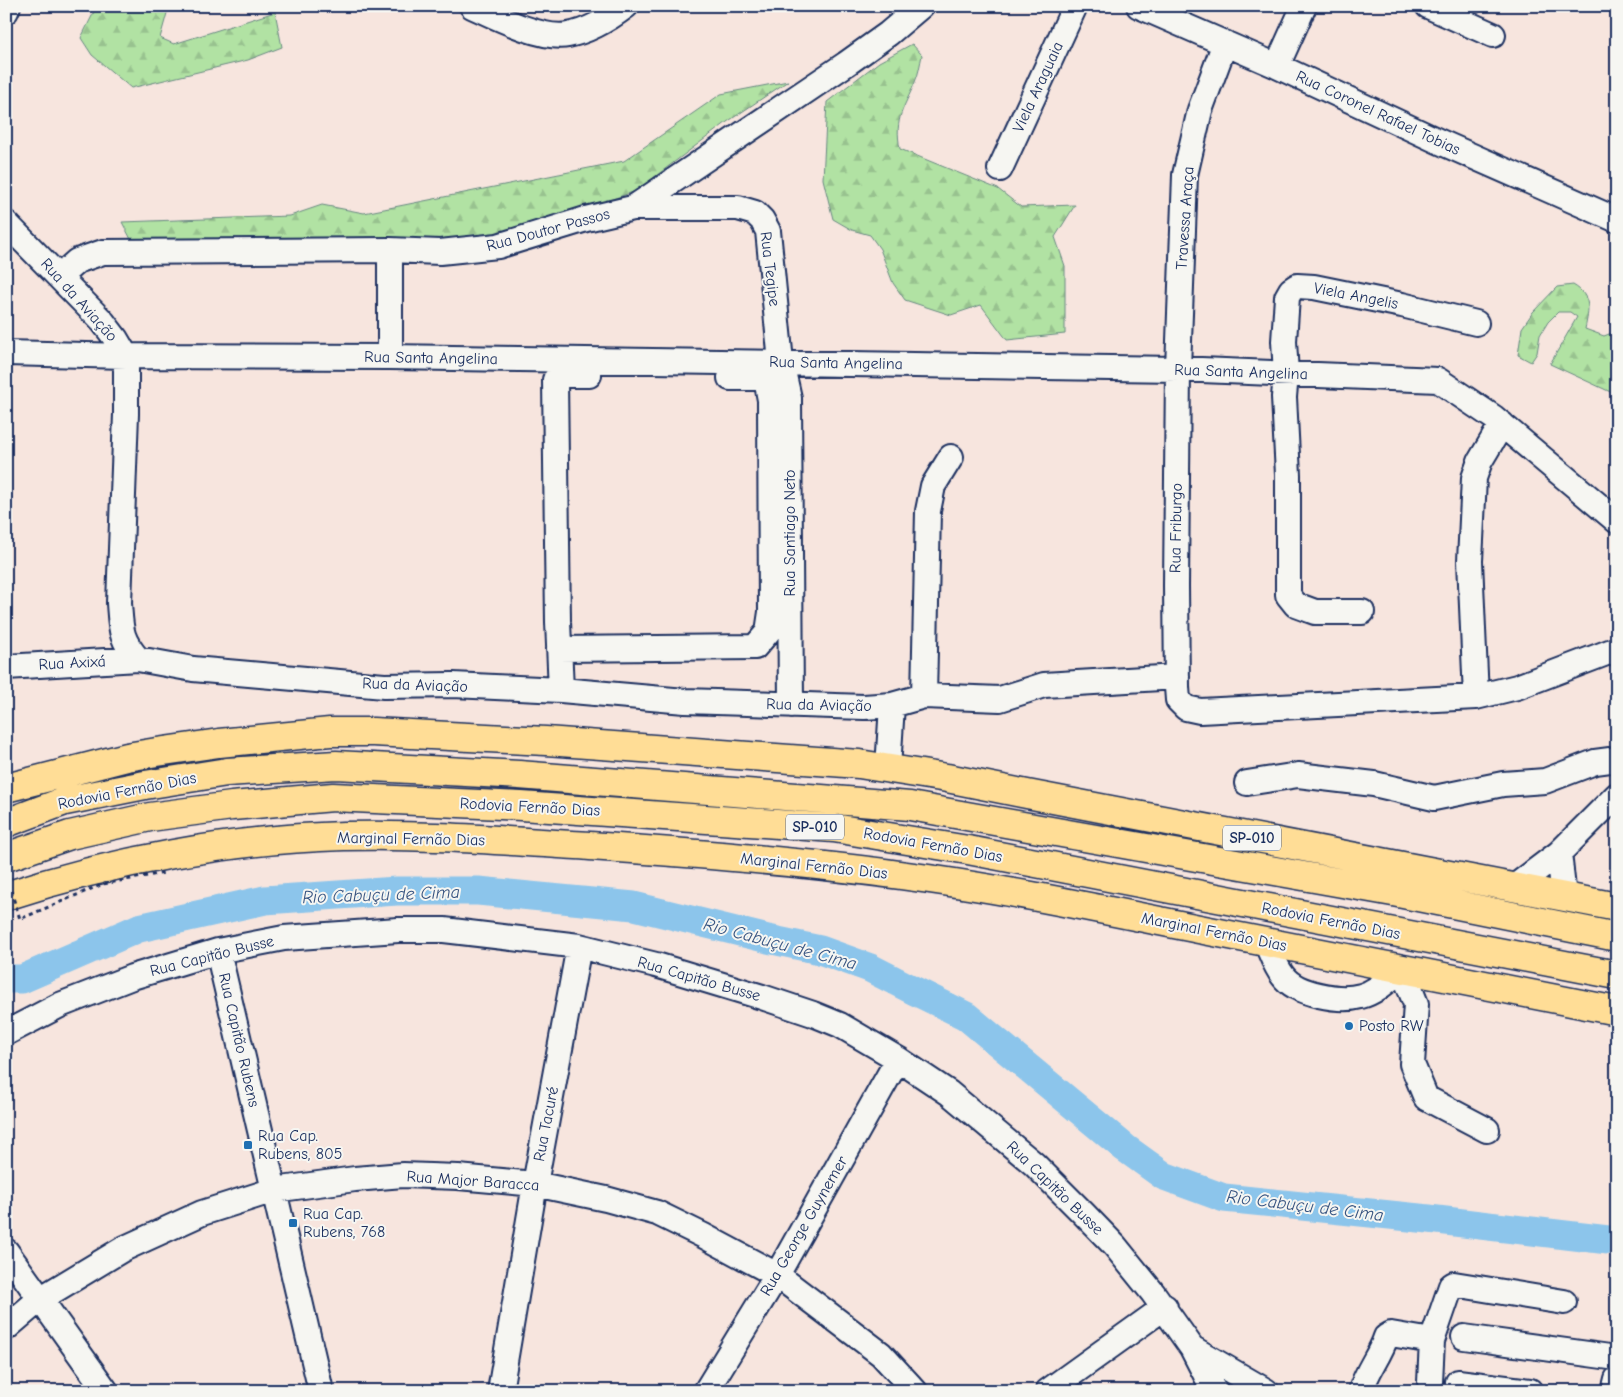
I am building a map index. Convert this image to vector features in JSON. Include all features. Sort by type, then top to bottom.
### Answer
[{"type":"highway","name":"SP-010","points":[[6,788],[127,757],[219,743],[330,732],[373,732],[546,741],[831,762],[888,768],[948,778],[1617,907]]},
{"type":"highway","name":"Rodovia Fernão Dias","points":[[6,823],[65,801],[144,785],[227,772],[336,765],[519,775],[910,806],[1393,892],[1617,937]]},
{"type":"highway","name":"Rodovia Fernão Dias","points":[[6,857],[70,835],[150,817],[232,806],[333,797],[521,806],[824,828],[903,838],[968,850],[1617,975]]},
{"type":"highway","name":"Marginal Fernão Dias","points":[[6,896],[81,874],[159,857],[252,842],[344,836],[454,838],[665,851],[895,874],[1089,907],[1617,1011]]},
{"type":"street","points":[[6,11],[8,6]]},
{"type":"street","points":[[472,6],[530,30],[566,36],[608,20],[626,6]]},
{"type":"street","name":"Rua Doutor Passos","points":[[59,277],[77,261],[104,252],[390,250],[440,252],[498,246],[586,219],[633,208],[846,64],[888,34],[921,6]]},
{"type":"street","name":"Viela Araguaia","points":[[1000,169],[1075,6]]},
{"type":"street","points":[[1277,66],[1304,6]]},
{"type":"street","points":[[1428,6],[1493,35]]},
{"type":"street","name":"Rua Coronel Rafael Tobias","points":[[1150,8],[1438,141],[1617,220]]},
{"type":"street","name":"Travessa Araça","points":[[1178,369],[1185,175],[1200,110],[1225,43]]},
{"type":"street","name":"Rua Tegipe","points":[[633,208],[738,208],[755,213],[762,220],[768,231],[780,362]]},
{"type":"street","name":"Rua da Aviação","points":[[6,223],[103,322],[126,356],[126,414],[119,603],[121,632],[125,642],[138,659],[193,670],[384,686],[453,685],[561,690],[685,701],[791,705],[892,705],[924,696],[1000,699],[1044,685],[1177,682]]},
{"type":"street","points":[[390,250],[390,357]]},
{"type":"street","name":"Viela Angelis","points":[[1286,374],[1284,349],[1287,297],[1291,290],[1297,286],[1330,290],[1476,322]]},
{"type":"street","name":"Rua Santa Angelina","points":[[6,352],[126,356],[390,357],[1178,369],[1438,380],[1502,424],[1617,521]]},
{"type":"street","name":"Rua Santiago Neto","points":[[780,362],[789,398],[791,705]]},
{"type":"street","name":"Rua Friburgo","points":[[1177,682],[1178,369]]},
{"type":"street","points":[[1286,374],[1284,397],[1288,475],[1288,595],[1296,605],[1315,612],[1362,612]]},
{"type":"street","points":[[559,649],[755,647],[768,632],[771,612],[770,400],[767,384],[764,380],[761,378],[559,376],[555,380],[559,649],[561,690]]},
{"type":"street","points":[[1476,697],[1470,561],[1474,478],[1480,461],[1502,424]]},
{"type":"street","points":[[924,696],[928,511],[933,486],[951,457]]},
{"type":"street","points":[[1177,682],[1178,700],[1186,708],[1200,712],[1476,697],[1517,687],[1617,649]]},
{"type":"street","name":"Rua Axixá","points":[[6,667],[138,659]]},
{"type":"street","points":[[888,768],[892,705]]},
{"type":"street","points":[[1247,782],[1298,775],[1374,784],[1434,798],[1503,784],[1545,782],[1595,762],[1617,761]]},
{"type":"street","points":[[1513,888],[1559,853],[1617,795]]},
{"type":"street","points":[[1559,853],[1564,897]]},
{"type":"street","name":"Rua Capitão Busse","points":[[6,1033],[60,1005],[132,977],[218,951],[284,938],[398,930],[444,930],[579,946],[656,965],[813,1014],[840,1025],[898,1059],[949,1093],[1034,1164],[1115,1246],[1165,1307],[1192,1348],[1266,1391]]},
{"type":"street","points":[[1266,942],[1282,976],[1291,984],[1303,990],[1323,996],[1348,999],[1362,996],[1375,990],[1402,969],[1416,1004],[1412,1064],[1426,1098],[1487,1130]]},
{"type":"street","name":"Rua Tacuré","points":[[500,1391],[535,1184],[579,946]]},
{"type":"street","name":"Rua Capitão Rubens","points":[[218,951],[321,1391]]},
{"type":"street","name":"Rua George Guynemer","points":[[716,1386],[776,1275],[898,1059]]},
{"type":"street","name":"Rua Major Baracca","points":[[6,1328],[40,1299],[123,1249],[202,1213],[274,1190],[355,1179],[403,1175],[458,1177],[535,1184],[606,1199],[656,1213],[704,1236],[776,1275],[881,1354],[916,1391]]},
{"type":"street","points":[[6,1251],[106,1391]]},
{"type":"street","points":[[1430,1382],[1432,1341],[1451,1286],[1454,1284],[1564,1302]]},
{"type":"street","points":[[1048,1391],[1165,1307]]},
{"type":"street","points":[[1361,1391],[1364,1378],[1386,1337],[1391,1334],[1432,1341]]},
{"type":"street","points":[[1464,1337],[1617,1358]]},
{"type":"street","points":[[1192,1348],[1214,1391]]},
{"type":"street","points":[[1614,1391],[1617,1379]]},
{"type":"street","points":[[1458,1382],[1530,1391]]},
{"type":"path","points":[[6,876],[20,919],[102,884],[164,873]]},
{"type":"green space","points":[[97,6],[169,6],[160,38],[174,44],[275,12],[282,47],[248,60],[131,88],[92,55],[81,38]]},
{"type":"green space","points":[[912,44],[922,55],[916,79],[899,121],[898,138],[900,149],[998,189],[1021,207],[1075,205],[1055,237],[1065,266],[1065,334],[1007,340],[981,305],[951,315],[905,300],[893,283],[880,249],[870,235],[852,230],[833,219],[823,179],[827,102],[879,62]]},
{"type":"green space","points":[[788,81],[727,122],[636,191],[507,235],[436,242],[134,245],[122,222],[290,216],[322,205],[364,213],[624,161],[721,94]]},
{"type":"green space","points":[[1573,285],[1583,294],[1588,304],[1585,329],[1604,336],[1617,331],[1617,395],[1550,364],[1577,317],[1570,312],[1558,312],[1548,322],[1540,335],[1537,353],[1531,362],[1518,355],[1522,328],[1533,312],[1557,287]]},
{"type":"waterway","name":"Rio Cabuçu de Cima","points":[[6,979],[22,979],[139,928],[265,900],[397,891],[478,891],[634,906],[820,950],[870,968],[966,1016],[1125,1148],[1164,1176],[1224,1198],[1617,1241]]},
{"type":"place","name":"Posto RW","points":[[1349,1026]]},
{"type":"place","name":"Rua Cap. Rubens, 805","points":[[248,1145]]},
{"type":"place","name":"Rua Cap. Rubens, 768","points":[[293,1223]]}]
